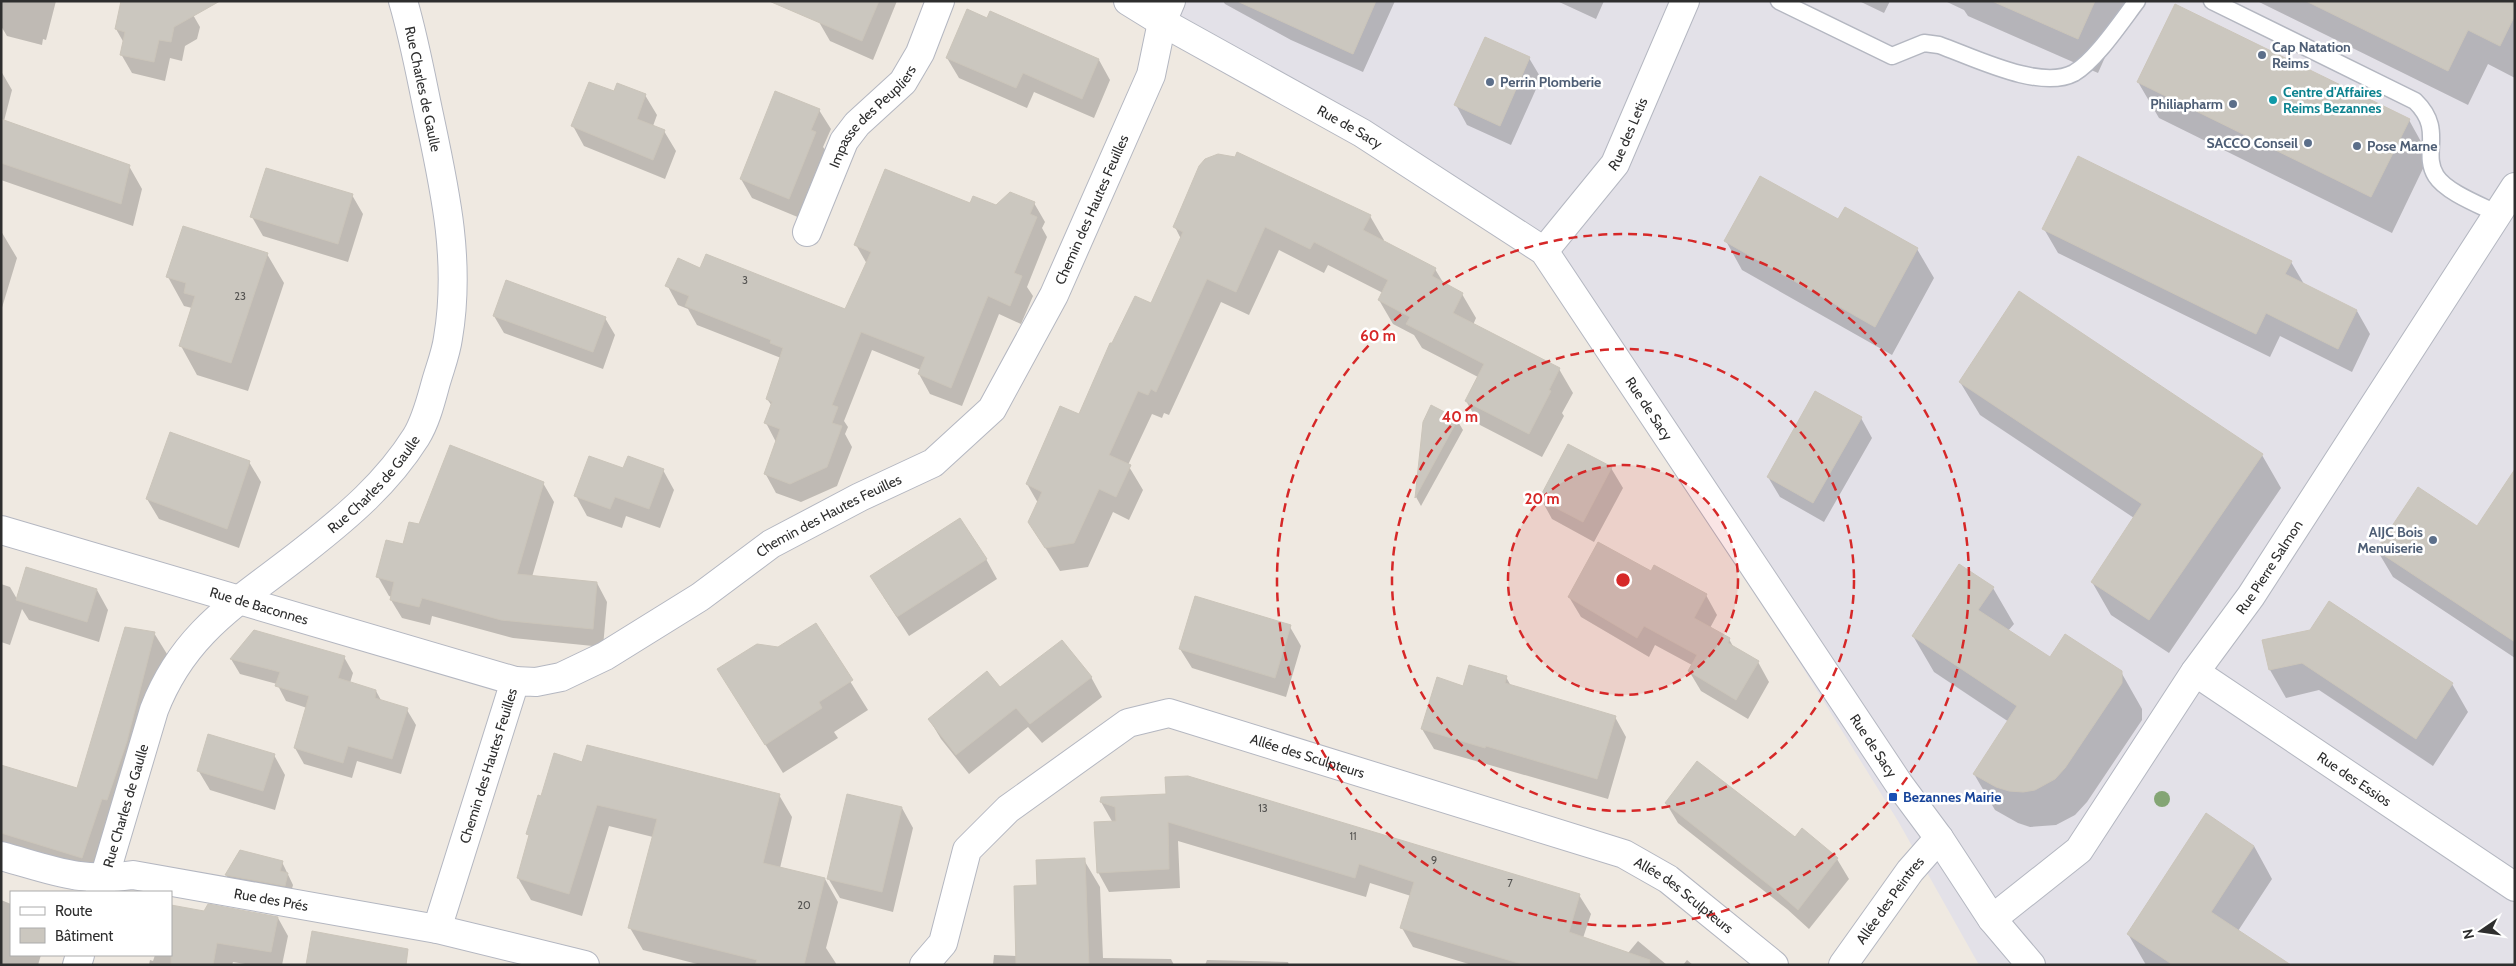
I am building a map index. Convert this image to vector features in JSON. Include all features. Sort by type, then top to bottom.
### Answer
[{"type":"street","name":"Rue Charles de Gaulle","points":[[102,886],[154,710],[164,684],[175,665],[194,641],[239,599],[334,527],[366,500],[389,475],[417,435],[430,404],[448,338],[453,282],[453,247],[449,206],[403,1]]},
{"type":"street","name":"Impasse des Peupliers","points":[[807,232],[844,141],[857,124],[903,82],[920,53],[940,1]]},
{"type":"street","name":"Rue de Sacy","points":[[1128,1],[1166,12],[1362,133],[1544,251],[1992,919],[2031,965]]},
{"type":"street","name":"Rue des Letis","points":[[1544,251],[1615,164],[1685,1]]},
{"type":"street","name":"Chemin des Hautes Feuilles","points":[[437,929],[515,681],[536,682],[561,677],[605,656],[700,597],[771,544],[860,497],[932,464],[992,409],[1054,295],[1151,75],[1166,12]]},
{"type":"street","name":"Rue Pierre Salmon","points":[[1992,919],[2079,850],[2195,672],[2251,596],[2515,188]]},
{"type":"street","name":"Rue de Baconnes","points":[[1,530],[515,681]]},
{"type":"street","name":"Rue des Essios","points":[[2195,672],[2515,887]]},
{"type":"street","name":"Allée des Sculpteurs","points":[[924,965],[943,943],[967,850],[1008,809],[1128,723],[1169,713],[1624,854],[1668,879],[1774,965]]},
{"type":"street","name":"Allée des Peintres","points":[[1843,965],[1910,871],[1939,838]]},
{"type":"street","name":"Rue des Prés","points":[[1,856],[102,886],[133,875],[437,929],[585,965]]},
{"type":"lane","points":[[1780,1],[1892,56],[1924,43],[1939,45],[2030,78],[2054,79],[2074,73],[2104,44],[2137,1]]},
{"type":"lane","points":[[2212,1],[2415,101],[2425,110],[2431,124],[2432,158],[2435,174],[2444,185],[2498,214]]},
{"type":"shaded area","points":[[1171,1],[2515,1],[2515,965],[1979,965],[1898,821],[1544,251],[1162,22]]},
{"type":"building","points":[[121,1],[220,1],[174,27],[171,42],[159,40],[154,62],[120,55],[125,32],[115,29]]},
{"type":"building","points":[[769,1],[879,1],[862,41]]},
{"type":"building","points":[[1237,1],[1376,1],[1353,54]]},
{"type":"building","points":[[1992,1],[2095,1],[2078,39]]},
{"type":"building","points":[[2306,1],[2515,1],[2515,15],[2500,46],[2468,30],[2448,71]]},
{"type":"building","name":"Centre d'Affaires Reims Bezannes","points":[[2175,4],[2410,119],[2371,197],[2137,82]]},
{"type":"building","points":[[967,9],[987,18],[990,11],[1099,59],[1082,99],[1023,73],[1016,88],[946,58]]},
{"type":"building","points":[[1485,37],[1530,57],[1500,126],[1454,105]]},
{"type":"building","points":[[589,82],[614,91],[617,83],[646,94],[637,119],[665,130],[653,160],[571,126]]},
{"type":"building","points":[[775,91],[820,109],[811,130],[816,132],[789,199],[740,179]]},
{"type":"building","points":[[1,119],[130,165],[121,204],[1,163]]},
{"type":"building","points":[[1237,152],[1371,215],[1363,230],[1436,268],[1432,276],[1463,293],[1453,313],[1560,368],[1549,390],[1551,391],[1529,434],[1465,401],[1484,364],[1406,324],[1410,317],[1378,300],[1388,280],[1314,242],[1310,249],[1265,227],[1236,292],[1207,279],[1156,392],[1151,389],[1148,395],[1138,391],[1109,455],[1131,465],[1116,497],[1099,489],[1074,543],[1045,548],[1028,522],[1042,492],[1026,484],[1060,406],[1079,414],[1110,343],[1112,343],[1135,296],[1151,303],[1183,232],[1173,227],[1199,166],[1205,159],[1218,154],[1235,157]]},
{"type":"building","points":[[2078,156],[2292,261],[2285,274],[2357,310],[2338,349],[2266,313],[2256,334],[2042,229]]},
{"type":"building","points":[[266,168],[353,194],[338,244],[250,217]]},
{"type":"building","points":[[885,169],[970,203],[973,196],[996,205],[1010,192],[1035,202],[1030,214],[1037,217],[1014,273],[1022,276],[1010,306],[988,296],[951,388],[918,374],[925,357],[861,332],[832,405],[838,407],[832,423],[842,426],[827,467],[790,484],[764,474],[780,429],[764,423],[772,402],[766,399],[783,348],[770,343],[771,340],[685,306],[689,296],[665,286],[678,258],[700,268],[706,254],[845,309],[871,252],[854,245]]},
{"type":"building","points":[[1760,176],[1838,219],[1845,207],[1918,248],[1875,327],[1724,241]]},
{"type":"building","points":[[183,226],[268,253],[231,363],[179,346],[195,296],[184,293],[186,283],[166,277]]},
{"type":"building","points":[[506,280],[606,317],[593,352],[493,316]]},
{"type":"building","points":[[2019,291],[2263,454],[2149,620],[2091,582],[2142,504],[1959,382]]},
{"type":"building","points":[[1815,391],[1862,417],[1813,503],[1767,477]]},
{"type":"building","points":[[1431,405],[1458,419],[1415,498],[1423,422]]},
{"type":"building","points":[[170,432],[250,461],[227,529],[146,499]]},
{"type":"building","points":[[1568,444],[1612,467],[1583,522],[1539,499]]},
{"type":"building","points":[[450,445],[544,482],[517,574],[597,582],[593,629],[501,620],[422,598],[419,607],[390,600],[394,582],[376,577],[386,540],[403,544],[409,522],[419,524]]},
{"type":"building","points":[[589,456],[623,468],[628,456],[664,469],[649,509],[615,497],[610,509],[574,496]]},
{"type":"building","points":[[2515,469],[2515,642],[2376,550],[2418,487],[2477,526]]},
{"type":"building","points":[[960,518],[987,559],[897,617],[870,576]]},
{"type":"building","points":[[1598,542],[1651,571],[1654,565],[1707,594],[1694,618],[1730,638],[1728,643],[1759,661],[1736,700],[1688,671],[1697,655],[1644,626],[1637,638],[1568,597]]},
{"type":"building","points":[[1959,564],[1994,587],[1978,610],[2050,657],[2065,634],[2122,671],[2122,683],[2065,768],[2055,779],[2035,790],[2023,792],[2009,791],[1996,787],[1973,774],[2017,706],[1912,636]]},
{"type":"building","points":[[26,567],[97,589],[87,622],[16,600]]},
{"type":"building","points":[[1195,596],[1291,625],[1275,678],[1179,649]]},
{"type":"building","points":[[2329,601],[2453,683],[2416,739],[2302,663],[2269,670],[2262,640],[2310,630]]},
{"type":"building","points":[[816,623],[853,680],[819,702],[822,708],[765,745],[717,669],[757,644],[778,647]]},
{"type":"building","points":[[125,627],[155,632],[127,741],[107,800],[102,799],[82,858],[1,833],[1,765],[77,788]]},
{"type":"building","points":[[254,630],[345,656],[338,678],[376,690],[375,698],[408,708],[392,759],[348,746],[343,763],[294,748],[309,696],[275,686],[280,672],[230,659]]},
{"type":"building","points":[[1062,640],[1092,677],[1030,724],[1016,708],[956,755],[928,719],[987,671],[1000,687]]},
{"type":"building","points":[[1469,665],[1507,676],[1505,683],[1616,716],[1597,779],[1421,729],[1437,677],[1463,686]]},
{"type":"building","points":[[208,734],[275,754],[263,791],[197,771]]},
{"type":"building","points":[[587,745],[780,794],[763,863],[825,878],[804,965],[755,965],[757,960],[628,928],[657,819],[597,805],[569,894],[517,878],[529,835],[526,834],[538,795],[541,796],[554,753],[582,762]]},
{"type":"building","points":[[1697,761],[1795,837],[1802,828],[1838,858],[1798,910],[1665,803]]},
{"type":"building","points":[[1188,776],[1580,894],[1569,932],[1650,960],[1649,965],[1525,965],[1400,928],[1414,882],[1359,864],[1355,878],[1168,822],[1169,869],[1097,873],[1094,822],[1116,821],[1115,807],[1100,802],[1101,797],[1166,794],[1165,777]]},
{"type":"building","points":[[847,794],[902,807],[882,892],[827,879]]},
{"type":"building","points":[[2206,813],[2254,846],[2211,912],[2291,965],[2173,965],[2127,934]]},
{"type":"building","points":[[240,850],[283,861],[280,871],[288,873],[285,886],[225,875]]},
{"type":"building","points":[[1085,858],[1089,965],[1016,965],[1014,886],[1037,885],[1036,860]]},
{"type":"building","points":[[208,904],[278,917],[271,952],[217,943],[213,965],[171,965],[172,905],[204,911]]},
{"type":"building","points":[[312,931],[408,949],[406,965],[306,965]]},
{"type":"place","name":"Cap Natation Reims","points":[[2262,55]]},
{"type":"place","name":"Perrin Plomberie","points":[[1490,82]]},
{"type":"place","name":"Centre d'Affaires Reims Bezannes","points":[[2273,100]]},
{"type":"place","name":"Philiapharm","points":[[2233,104]]},
{"type":"place","name":"SACCO Conseil","points":[[2308,143]]},
{"type":"place","name":"Pose Marne","points":[[2357,146]]},
{"type":"place","name":"AIJC Bois Menuiserie","points":[[2433,540]]},
{"type":"place","name":"Bezannes Mairie","points":[[1893,797]]}]
